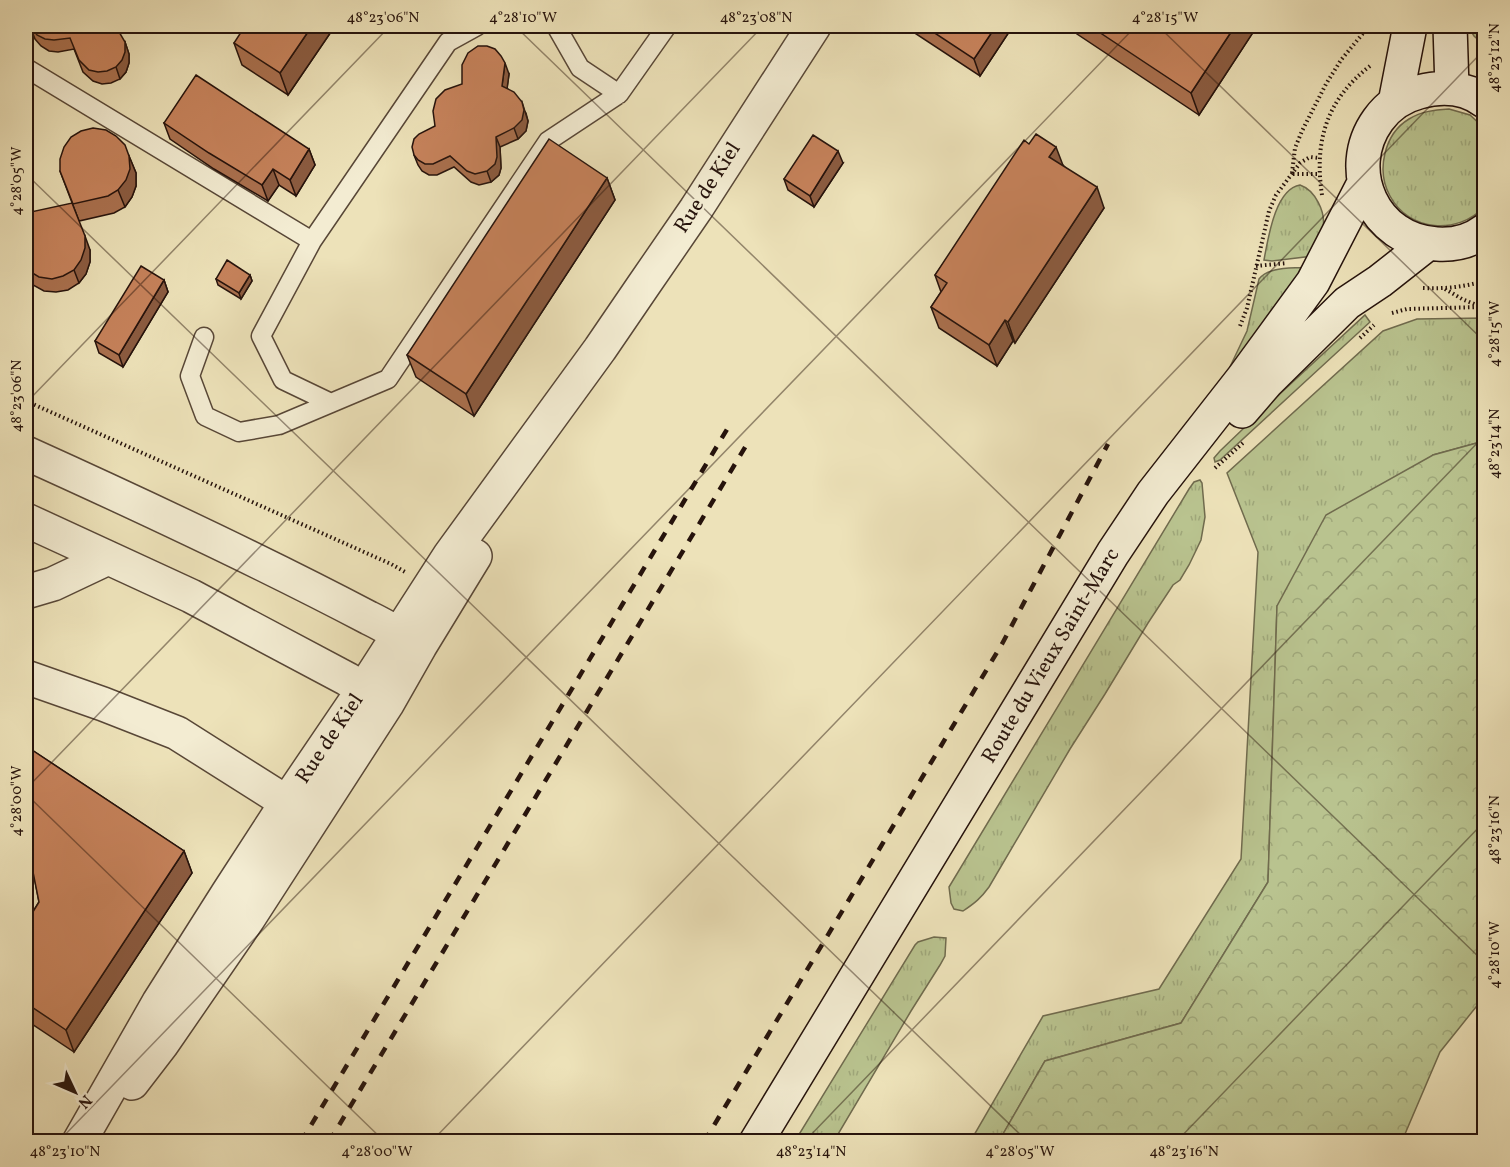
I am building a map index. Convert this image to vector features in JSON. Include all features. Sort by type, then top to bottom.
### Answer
[{"type":"street","name":"Rue de Kiel","points":[[79,1142],[159,1002],[300,811],[600,349],[696,209],[814,26]]},
{"type":"street","points":[[1395,103],[1410,26]]},
{"type":"street","points":[[1450,26],[1452,88]]},
{"type":"street","points":[[1464,245],[1410,239],[1393,229],[1380,216],[1370,200],[1364,183],[1362,160],[1372,128],[1382,114],[1395,103],[1413,93],[1432,88],[1452,88],[1485,101]]},
{"type":"street","name":"Route du Vieux Saint-Marc","points":[[756,1142],[1113,553],[1153,493],[1243,378],[1313,282],[1364,183]]},
{"type":"street","name":"Route du Vieux Saint-Marc","points":[[774,1142],[1121,569],[1165,503],[1267,382],[1347,303],[1380,280],[1464,245]]},
{"type":"street","name":"Rue de Kiel","points":[[410,640],[450,555],[600,349]]},
{"type":"street","points":[[26,453],[238,552],[371,618],[410,640]]},
{"type":"street","points":[[26,520],[191,596],[347,679],[375,697]]},
{"type":"street","points":[[26,592],[53,584],[108,558]]},
{"type":"street","points":[[26,677],[131,714],[177,733],[300,811]]},
{"type":"street","name":"Rue de Kiel","points":[[88,1142],[162,1044],[249,919],[300,811]]},
{"type":"lane","points":[[331,403],[283,380],[261,336],[312,241],[448,42],[477,26]]},
{"type":"lane","points":[[556,26],[580,68],[619,94]]},
{"type":"lane","points":[[204,337],[190,375],[205,416],[239,432],[279,425],[388,379],[548,141],[619,94],[668,26]]},
{"type":"lane","points":[[26,68],[312,241]]},
{"type":"path","points":[[1292,174],[1295,148],[1326,84],[1341,60],[1369,26]]},
{"type":"path","points":[[1292,174],[1300,163],[1310,157],[1319,158]]},
{"type":"path","points":[[1292,174],[1319,174]]},
{"type":"path","points":[[1256,266],[1287,263]]},
{"type":"path","points":[[1444,289],[1483,307]]},
{"type":"path","points":[[1384,317],[1389,313],[1407,309],[1483,307]]},
{"type":"path","points":[[26,401],[391,564],[411,576],[450,555]]},
{"type":"green space","points":[[1468,26],[1484,26],[1484,45],[1474,36]]},
{"type":"green space","points":[[1449,109],[1470,115],[1484,128],[1484,207],[1461,222],[1434,226],[1409,217],[1398,208],[1386,186],[1383,165],[1388,143],[1400,126],[1419,114]]},
{"type":"green space","points":[[1300,185],[1315,197],[1323,215],[1323,228],[1313,256],[1264,260],[1274,216],[1279,205],[1284,195]]},
{"type":"green space","points":[[1308,267],[1228,371],[1247,331],[1259,279],[1275,270]]},
{"type":"green space","points":[[1365,315],[1370,322],[1220,460],[1215,462],[1214,458],[1220,451]]},
{"type":"green space","points":[[1484,318],[1484,441],[1433,455],[1277,606],[1268,882],[1181,1023],[1045,1061],[999,1141],[970,1142],[1043,1016],[1159,989],[1241,859],[1258,552],[1227,473],[1383,331],[1417,319]]},
{"type":"green space","points":[[1484,441],[1484,997],[1440,1052],[1402,1141],[999,1141],[1045,1061],[1181,1023],[1268,882],[1277,606],[1326,515],[1433,455]]},
{"type":"green space","points":[[1200,480],[1205,517],[1201,540],[1189,565],[1148,623],[1070,749],[989,887],[978,900],[963,911],[954,909],[949,887],[1189,489],[1194,482]]},
{"type":"green space","points":[[934,937],[946,938],[945,956],[834,1141],[795,1141],[915,945]]},
{"type":"building","points":[[30,26],[110,26],[118,30],[125,42],[125,52],[116,67],[98,72],[89,70],[79,60],[70,38],[45,39],[37,35]]},
{"type":"building","points":[[245,26],[312,26],[280,73],[234,43]]},
{"type":"building","points":[[924,26],[996,26],[974,59]]},
{"type":"building","points":[[1090,26],[1235,26],[1191,93]]},
{"type":"building","points":[[478,46],[495,49],[501,56],[505,63],[502,86],[514,92],[522,102],[524,110],[522,120],[514,128],[496,137],[497,157],[495,164],[487,171],[475,174],[467,171],[450,156],[433,164],[425,164],[414,155],[412,147],[414,139],[435,126],[433,111],[436,99],[445,90],[462,84],[462,65],[468,53]]},
{"type":"building","points":[[196,75],[309,149],[290,180],[273,169],[262,185],[164,123]]},
{"type":"building","points":[[93,128],[106,130],[125,145],[130,169],[126,180],[118,190],[108,196],[73,204],[60,171],[60,159],[71,137]]},
{"type":"building","points":[[1036,134],[1056,147],[1049,157],[1097,187],[1008,322],[1005,320],[989,345],[931,307],[947,283],[935,275],[1024,140],[1029,144]]},
{"type":"building","points":[[813,135],[838,151],[810,196],[784,179]]},
{"type":"building","points":[[549,139],[607,178],[466,394],[407,355]]},
{"type":"building","points":[[72,203],[85,236],[85,248],[81,260],[74,270],[63,276],[52,279],[39,277],[26,268],[26,213]]},
{"type":"building","points":[[227,260],[250,275],[239,293],[216,279]]},
{"type":"building","points":[[141,266],[164,280],[119,355],[95,341]]},
{"type":"building","points":[[26,746],[184,851],[66,1030],[26,1003],[26,923],[39,902],[31,862],[26,858]]},
{"type":"railway","points":[[301,1142],[729,426]]},
{"type":"railway","points":[[329,1142],[750,439]]},
{"type":"railway","points":[[704,1142],[1002,644],[1108,444]]}]
